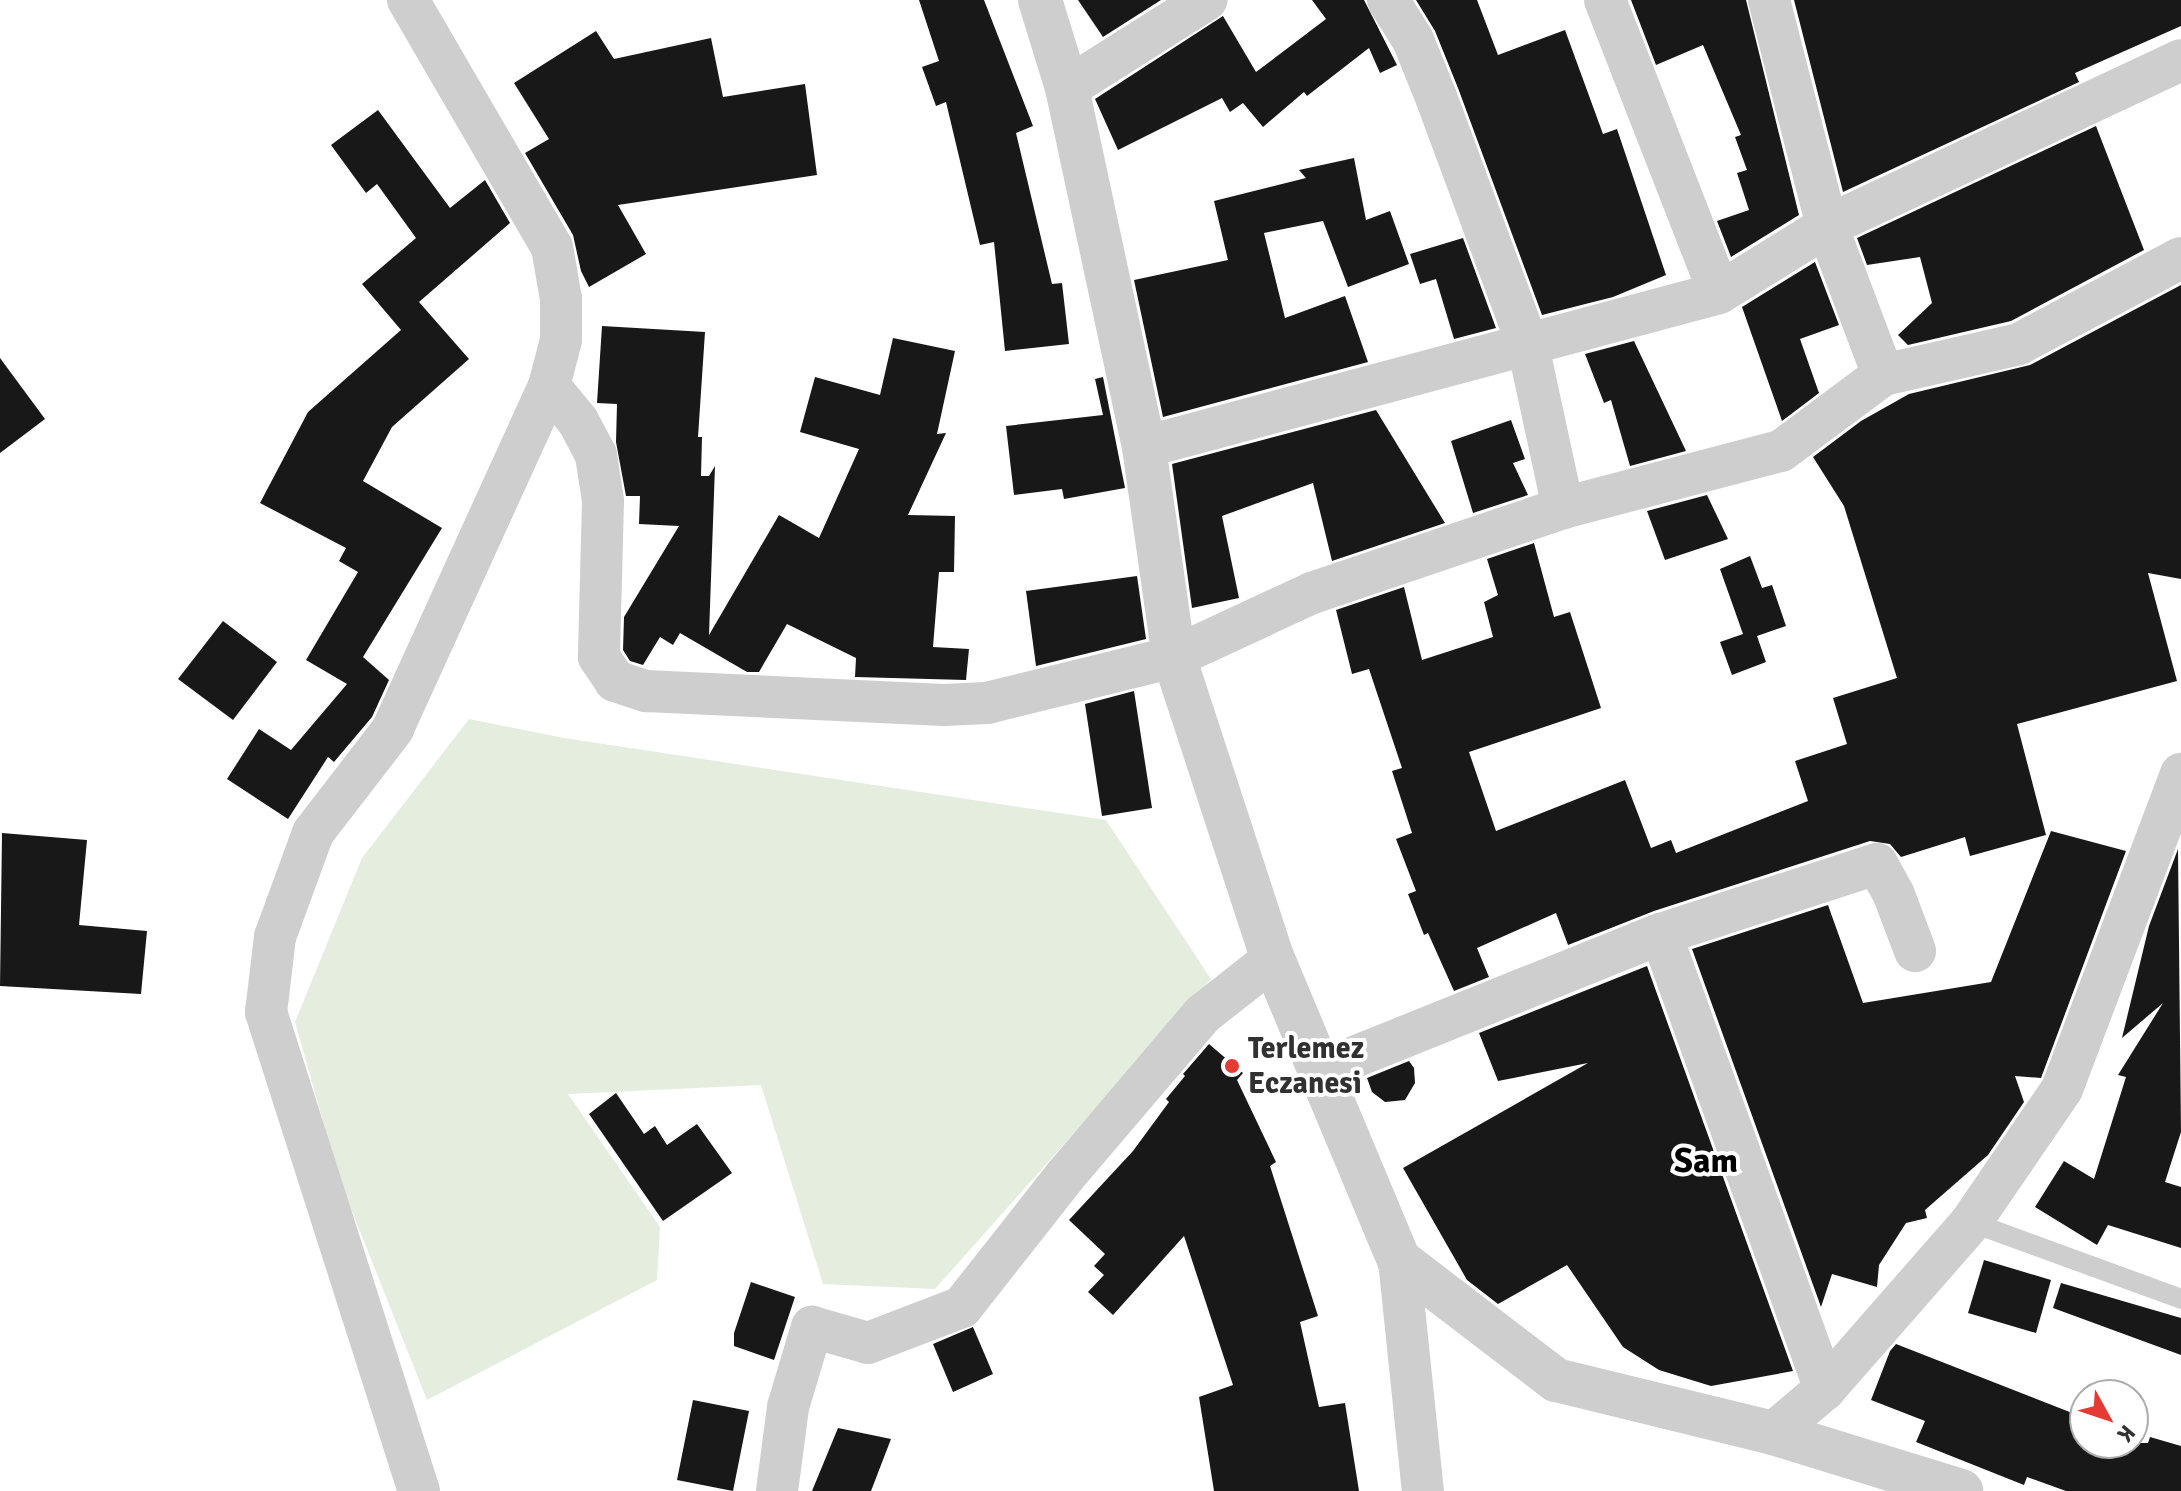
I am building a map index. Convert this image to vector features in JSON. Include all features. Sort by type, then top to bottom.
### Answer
[{"type":"street","points":[[408,0],[450,67],[552,247],[561,299],[561,340],[549,386],[393,729],[313,833],[275,937],[266,1012],[419,1491]]},
{"type":"street","points":[[1040,0],[1067,88],[1144,447],[1174,657],[1273,959],[1399,1260],[1423,1491]]},
{"type":"street","points":[[1067,88],[1206,0]]},
{"type":"street","points":[[1388,0],[1413,40],[1528,346],[1563,508]]},
{"type":"street","points":[[1605,0],[1719,293]]},
{"type":"street","points":[[1769,0],[1827,226],[1883,375]]},
{"type":"street","points":[[1144,447],[1719,293],[1827,226],[2181,60]]},
{"type":"street","points":[[549,386],[578,421],[596,455],[603,501],[599,657],[615,681],[646,691],[944,705],[987,703],[1174,657],[1312,593],[1563,508],[1781,451],[1883,375],[2019,344],[2181,258]]},
{"type":"street","points":[[1773,1433],[1825,1389],[1971,1222],[2062,1089],[2181,774]]},
{"type":"street","points":[[1322,1070],[1661,934],[1877,864],[1894,895],[1915,951]]},
{"type":"street","points":[[1661,934],[1825,1389]]},
{"type":"street","points":[[777,1491],[788,1407],[812,1327],[868,1343],[962,1307],[1065,1176],[1203,1014],[1273,959]]},
{"type":"street","points":[[1399,1260],[1556,1380],[1773,1433],[1961,1491]]},
{"type":"lane","points":[[1971,1222],[2181,1299]]},
{"type":"shaded area","points":[[469,719],[564,738],[1106,820],[1211,979],[935,1289],[823,1284],[761,1085],[568,1094],[660,1227],[657,1280],[427,1400],[340,1181],[295,1022],[362,858]]},
{"type":"building","points":[[919,0],[984,0],[1033,126],[1016,133],[1052,284],[1062,283],[1069,344],[1005,351],[994,242],[980,245],[946,102],[936,106],[922,67],[939,61]]},
{"type":"building","points":[[1078,0],[1161,0],[1103,37]]},
{"type":"building","points":[[1312,0],[1364,0],[1397,65],[1380,73],[1369,48],[1307,96],[1304,92],[1263,127],[1243,103],[1230,112],[1222,98],[1118,150],[1095,99],[1223,16],[1256,72],[1326,19]]},
{"type":"building","points":[[1416,0],[1477,0],[1498,55],[1565,30],[1603,134],[1617,129],[1666,275],[1613,297],[1542,315],[1458,88],[1435,31]]},
{"type":"building","points":[[1631,0],[1746,0],[1799,215],[1731,257],[1717,221],[1749,210],[1737,173],[1747,170],[1735,137],[1741,135],[1703,45],[1656,65]]},
{"type":"building","points":[[1794,0],[2181,0],[2181,26],[2075,73],[2079,82],[1843,192]]},
{"type":"building","points":[[596,31],[614,59],[711,38],[723,97],[805,84],[817,175],[618,205],[646,254],[589,287],[581,271],[573,235],[525,153],[549,139],[514,83]]},
{"type":"building","points":[[378,110],[450,208],[485,180],[510,223],[419,302],[469,359],[392,427],[363,481],[442,528],[363,657],[389,680],[372,717],[334,762],[328,757],[288,819],[227,779],[259,729],[291,750],[347,684],[306,660],[358,572],[339,561],[346,548],[260,503],[308,412],[401,330],[362,284],[416,238],[377,184],[366,193],[331,145]]},
{"type":"building","points":[[2096,126],[2144,250],[2011,321],[1908,345],[1898,335],[1932,303],[1920,257],[1867,265],[1857,238]]},
{"type":"building","points":[[1354,158],[1366,220],[1390,211],[1409,264],[1348,287],[1323,221],[1264,233],[1285,318],[1345,296],[1368,362],[1163,417],[1134,280],[1228,260],[1214,201],[1306,178],[1299,170]]},
{"type":"building","points":[[1463,238],[1496,328],[1454,339],[1436,279],[1420,284],[1410,254]]},
{"type":"building","points":[[1815,262],[1839,325],[1800,339],[1819,393],[1782,421],[1742,307]]},
{"type":"building","points":[[2181,285],[2181,579],[2148,573],[2177,681],[2017,724],[2046,835],[1970,856],[1965,837],[1901,857],[1890,844],[1870,841],[1654,911],[1568,945],[1556,913],[1477,948],[1489,977],[1454,991],[1428,933],[1424,935],[1408,894],[1416,891],[1396,839],[1412,833],[1392,771],[1402,768],[1369,669],[1352,674],[1336,610],[1404,587],[1422,660],[1493,637],[1484,602],[1498,595],[1487,559],[1534,543],[1554,617],[1570,612],[1601,708],[1469,752],[1496,831],[1625,780],[1651,848],[1671,840],[1676,853],[1808,801],[1795,761],[1847,744],[1833,698],[1897,678],[1844,506],[1813,457],[1861,421],[1909,394],[2030,365]]},
{"type":"building","points":[[602,326],[705,332],[698,437],[702,437],[701,476],[709,476],[715,466],[709,635],[779,515],[819,538],[859,449],[800,432],[815,377],[880,395],[893,338],[955,351],[937,434],[946,433],[908,515],[955,516],[954,572],[939,572],[933,647],[969,649],[966,680],[855,677],[856,658],[787,624],[759,672],[747,672],[680,633],[673,645],[660,637],[643,665],[630,661],[623,650],[624,617],[679,526],[639,524],[640,496],[626,496],[616,442],[617,404],[597,403]]},
{"type":"building","points":[[1634,341],[1686,451],[1630,466],[1611,400],[1604,403],[1585,354]]},
{"type":"building","points":[[0,358],[45,419],[0,453]]},
{"type":"building","points":[[1103,377],[1125,488],[1064,499],[1062,489],[1014,495],[1006,426],[1103,415],[1095,379]]},
{"type":"building","points":[[1376,410],[1445,523],[1332,561],[1313,483],[1222,516],[1239,598],[1192,608],[1172,464]]},
{"type":"building","points":[[1511,420],[1525,459],[1513,463],[1528,495],[1473,513],[1451,441]]},
{"type":"building","points":[[1707,495],[1728,539],[1665,560],[1647,511]]},
{"type":"building","points":[[1750,556],[1762,588],[1772,585],[1786,626],[1757,636],[1766,662],[1732,675],[1720,642],[1743,634],[1720,569]]},
{"type":"building","points":[[1137,576],[1146,639],[1036,666],[1026,591]]},
{"type":"building","points":[[223,621],[277,662],[233,720],[178,679]]},
{"type":"building","points":[[1134,691],[1152,808],[1102,816],[1085,704]]},
{"type":"building","points":[[2051,831],[2126,851],[2041,1078],[2015,1076],[2024,1102],[1988,1155],[1925,1210],[1927,1218],[1906,1223],[1879,1265],[1877,1287],[1832,1274],[1821,1307],[1692,949],[1828,905],[1863,1003],[1991,982]]},
{"type":"building","points":[[2,833],[87,840],[79,925],[147,931],[141,994],[0,986]]},
{"type":"building","points":[[2178,849],[2181,1132],[2165,1182],[2181,1187],[2181,1248],[2108,1225],[2097,1245],[2035,1207],[2064,1161],[2094,1179],[2126,1077],[2118,1075],[2163,1003],[2122,1038],[2149,926]]},
{"type":"building","points":[[1647,966],[1793,1371],[1711,1386],[1659,1370],[1623,1347],[1567,1265],[1498,1304],[1467,1280],[1403,1168],[1588,1063],[1498,1081],[1479,1033]]},
{"type":"building","points":[[1209,1044],[1243,1073],[1237,1080],[1276,1162],[1270,1166],[1318,1316],[1300,1322],[1319,1407],[1345,1403],[1359,1491],[1214,1491],[1199,1397],[1233,1385],[1184,1236],[1113,1315],[1088,1292],[1104,1275],[1094,1266],[1105,1254],[1069,1220],[1133,1151],[1169,1102],[1166,1099],[1185,1076],[1183,1074]]},
{"type":"building","points":[[1409,1061],[1414,1068],[1415,1083],[1405,1100],[1385,1102],[1372,1092],[1367,1078]]},
{"type":"building","points":[[616,1093],[644,1134],[655,1126],[667,1145],[697,1124],[732,1173],[663,1221],[589,1114]]},
{"type":"building","points":[[1984,1260],[2051,1280],[2036,1333],[1968,1313]]},
{"type":"building","points":[[751,1282],[795,1297],[774,1360],[734,1346],[734,1333]]},
{"type":"building","points":[[2061,1283],[2181,1318],[2181,1355],[2053,1308]]},
{"type":"building","points":[[973,1327],[993,1374],[953,1392],[933,1344]]},
{"type":"building","points":[[1896,1344],[2069,1412],[2069,1459],[2149,1459],[2150,1437],[2181,1446],[2181,1491],[2066,1491],[2027,1477],[2024,1485],[1916,1442],[1925,1421],[1871,1400],[1890,1351]]},
{"type":"building","points":[[693,1400],[749,1411],[733,1491],[677,1480]]},
{"type":"building","points":[[838,1428],[891,1439],[871,1491],[812,1491]]},
{"type":"place","name":"Terlemez Eczanesi","points":[[1232,1066]]},
{"type":"district","name":"Sam","points":[[1706,1162]]}]
